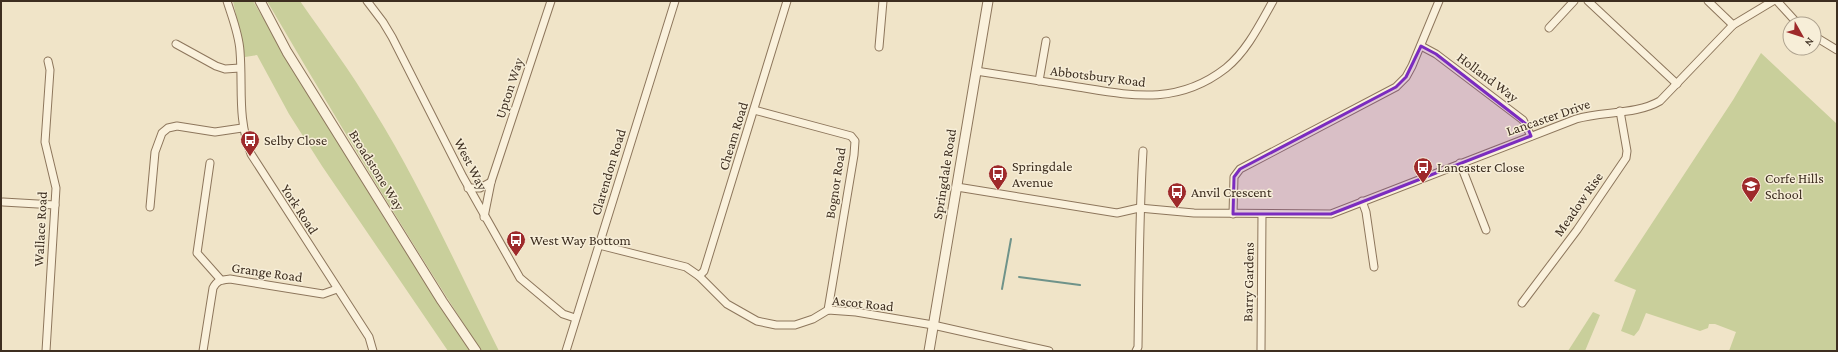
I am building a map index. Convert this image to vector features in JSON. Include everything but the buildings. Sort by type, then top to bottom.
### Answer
[{"type":"street","name":"York Road","points":[[226,1],[240,50],[242,128],[251,154],[369,337],[373,351]]},
{"type":"street","name":"Broadstone Way","points":[[260,1],[288,52],[438,294],[476,351]]},
{"type":"street","name":"West Way","points":[[367,1],[392,37],[468,188],[520,278],[563,314],[575,318]]},
{"type":"street","name":"Upton Way","points":[[484,217],[491,182],[551,1]]},
{"type":"street","name":"Clarendon Road","points":[[566,351],[575,318],[675,1]]},
{"type":"street","name":"Cheam Road","points":[[699,276],[704,271],[787,1]]},
{"type":"street","points":[[879,47],[883,1]]},
{"type":"street","name":"Springdale Road","points":[[929,351],[988,1]]},
{"type":"street","name":"Abbotsbury Road","points":[[976,72],[1143,96],[1164,95],[1190,88],[1214,76],[1236,58],[1250,39],[1273,1]]},
{"type":"street","points":[[1233,214],[1234,177],[1240,169],[1396,87],[1406,77],[1421,46],[1439,1]]},
{"type":"street","points":[[1549,28],[1574,1]]},
{"type":"street","points":[[1588,1],[1677,84]]},
{"type":"street","points":[[1708,1],[1734,25]]},
{"type":"street","name":"Lancaster Drive","points":[[1139,208],[1194,213],[1331,214],[1460,163],[1592,114],[1651,106],[1660,101],[1734,25],[1773,1]]},
{"type":"street","points":[[1777,1],[1791,16]]},
{"type":"street","points":[[1039,81],[1046,41]]},
{"type":"street","points":[[1822,41],[1837,50]]},
{"type":"street","points":[[176,44],[225,70],[240,68]]},
{"type":"street","name":"Holland Way","points":[[1421,46],[1436,54],[1523,120],[1531,136]]},
{"type":"street","name":"Wallace Road","points":[[46,351],[56,188],[45,142],[50,70],[48,61]]},
{"type":"street","name":"Bognor Road","points":[[754,110],[851,136],[855,141],[828,310]]},
{"type":"street","name":"Meadow Rise","points":[[1522,303],[1577,230],[1626,158],[1627,151],[1620,111]]},
{"type":"street","points":[[150,207],[155,152],[162,133],[168,128],[177,126],[215,132],[242,128]]},
{"type":"street","points":[[1136,351],[1138,347],[1140,260],[1139,208],[1143,152]]},
{"type":"street","points":[[210,163],[197,253],[221,280]]},
{"type":"street","points":[[1460,163],[1486,230]]},
{"type":"street","points":[[468,188],[480,188],[491,182]]},
{"type":"street","points":[[956,186],[1117,213],[1139,208]]},
{"type":"street","points":[[1362,201],[1366,212],[1374,267]]},
{"type":"street","points":[[3,202],[55,204]]},
{"type":"street","name":"Barry Gardens","points":[[1260,351],[1262,214]]},
{"type":"street","name":"Ascot Road","points":[[599,245],[686,267],[699,276],[727,304],[757,321],[776,325],[794,325],[813,319],[828,310],[856,312],[933,326]]},
{"type":"street","name":"Grange Road","points":[[203,351],[213,288],[216,283],[221,280],[230,279],[323,294],[337,289]]},
{"type":"street","points":[[933,326],[1049,351]]},
{"type":"highlighted area","points":[[1421,46],[1436,54],[1526,124],[1531,136],[1331,214],[1233,214],[1234,177],[1240,169],[1396,87],[1406,77]]},
{"type":"green space","points":[[233,1],[253,1],[387,223],[472,351],[448,351],[322,166],[289,114],[257,55],[245,57]]},
{"type":"green space","points":[[267,1],[300,1],[365,95],[391,138],[439,228],[499,351],[481,351],[372,177]]},
{"type":"green space","name":"Corfe Hills School","points":[[1761,53],[1837,124],[1837,351],[1729,351],[1736,332],[1715,324],[1709,324],[1708,328],[1700,331],[1646,313],[1639,330],[1634,336],[1621,331],[1636,290],[1614,281],[1733,100]]},
{"type":"green space","points":[[1593,312],[1600,315],[1585,351],[1568,351]]},
{"type":"waterway","points":[[1002,289],[1011,239]]},
{"type":"waterway","points":[[1019,277],[1080,285]]},
{"type":"place","name":"Selby Close","points":[[250,157]]},
{"type":"place","name":"Lancaster Close","points":[[1423,184]]},
{"type":"place","name":"Springdale Avenue","points":[[998,191]]},
{"type":"place","name":"Corfe Hills School","points":[[1751,203]]},
{"type":"place","name":"Anvil Crescent","points":[[1177,209]]},
{"type":"place","name":"West Way Bottom","points":[[516,257]]}]
